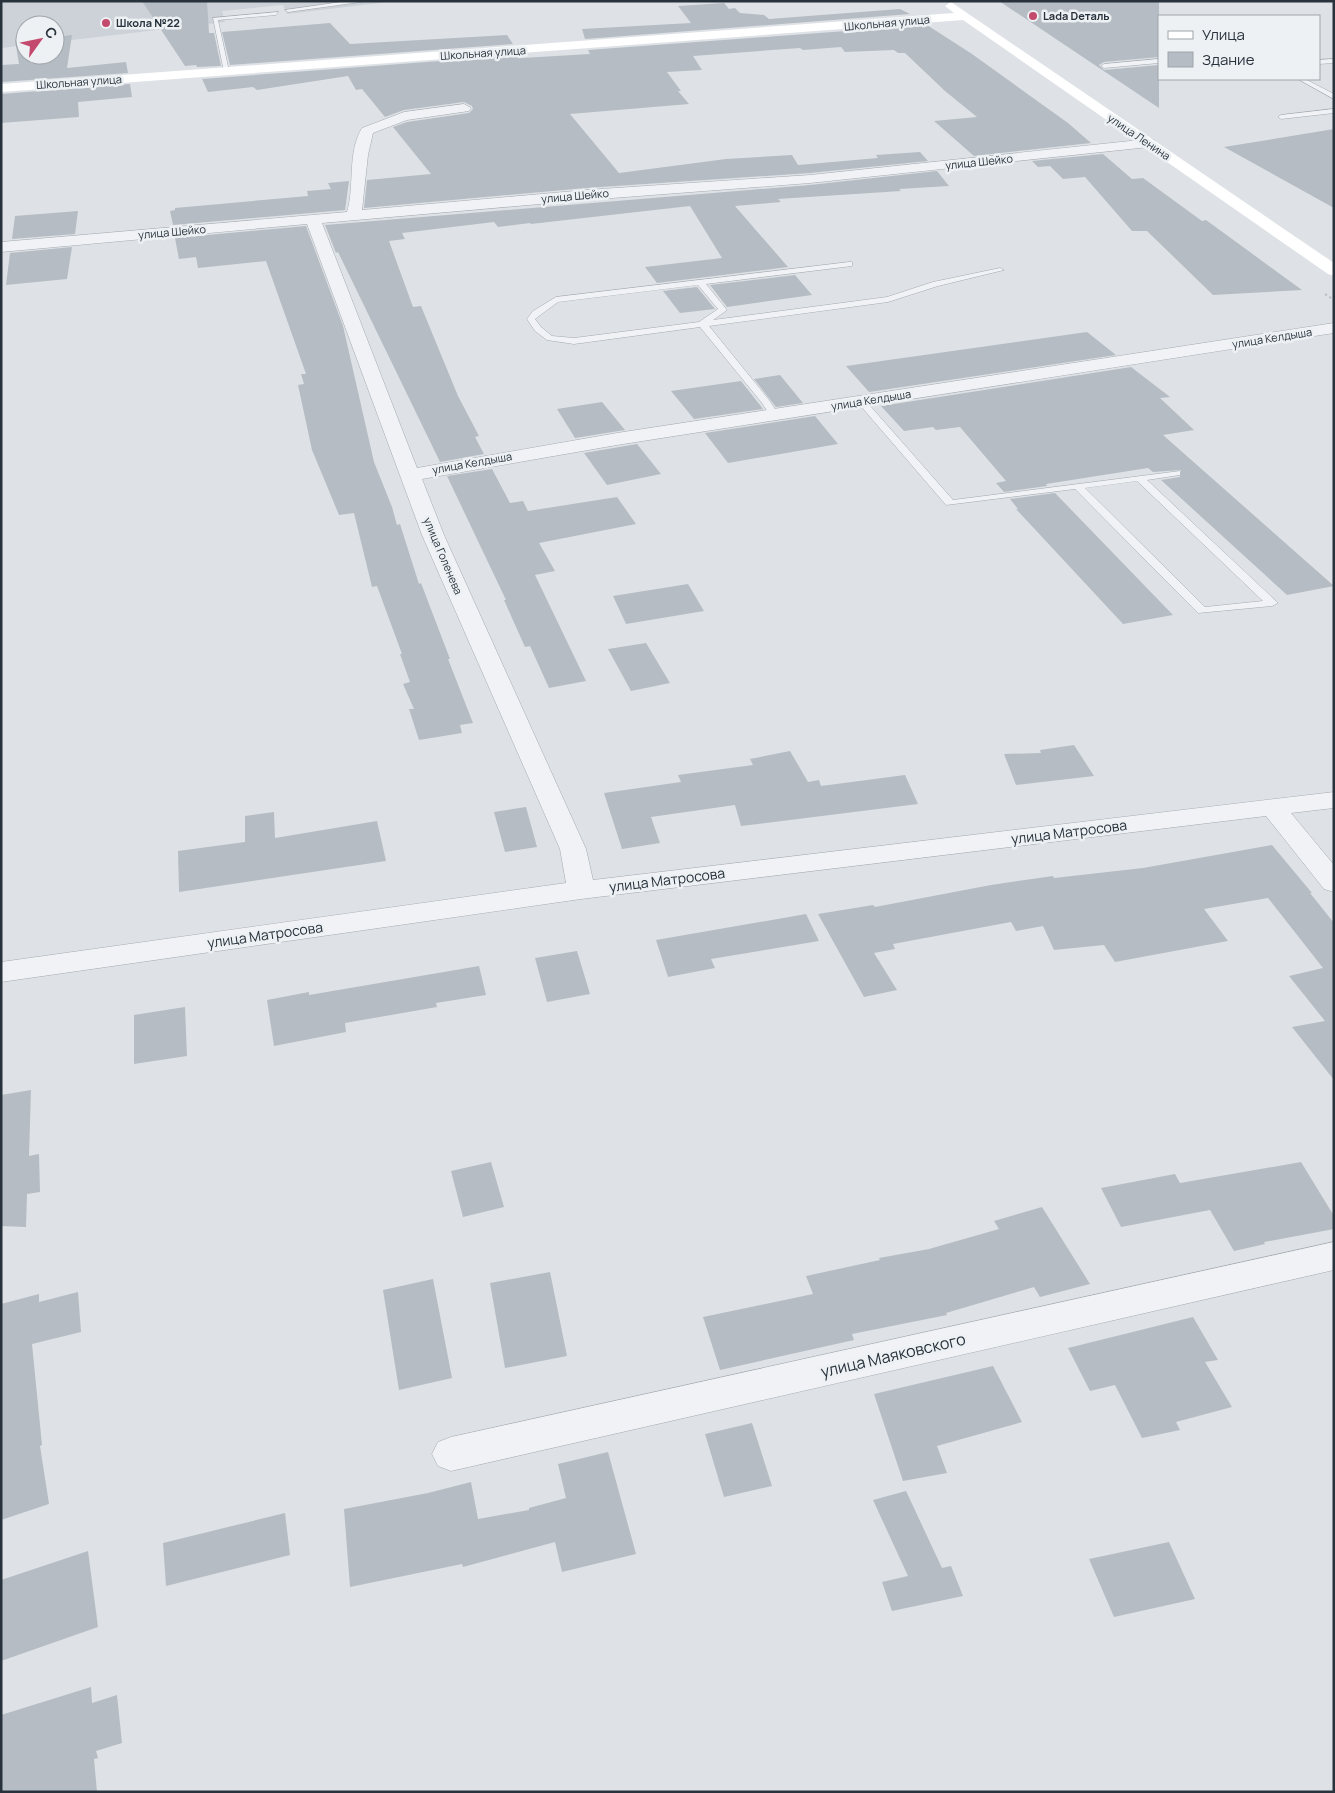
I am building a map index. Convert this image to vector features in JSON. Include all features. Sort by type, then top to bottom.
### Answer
[{"type":"street","name":"улица Ленина","points":[[945,1],[1334,271]]},
{"type":"street","name":"Школьная улица","points":[[1,88],[965,16]]},
{"type":"street","points":[[354,216],[361,155],[367,131],[404,116],[464,108]]},
{"type":"street","name":"улица Шейко","points":[[1,247],[586,195],[810,179],[1149,143]]},
{"type":"street","name":"улица Голенева","points":[[312,219],[433,535],[572,849],[581,890]]},
{"type":"street","name":"улица Келдыша","points":[[410,475],[617,438],[862,402],[1334,328]]},
{"type":"street","name":"улица Матросова","points":[[1,972],[581,890],[1334,800]]},
{"type":"street","points":[[1273,808],[1334,883]]},
{"type":"street","name":"улица Маяковского","points":[[451,1454],[1334,1256]]},
{"type":"lane","points":[[288,10],[364,1]]},
{"type":"lane","points":[[226,71],[215,19],[276,13]]},
{"type":"lane","points":[[1104,66],[1158,61]]},
{"type":"lane","points":[[1320,62],[1334,61]]},
{"type":"lane","points":[[1304,80],[1334,97]]},
{"type":"lane","points":[[1281,117],[1334,111]]},
{"type":"lane","points":[[849,264],[556,300],[536,313],[531,319],[538,329],[550,338],[574,341],[888,299],[936,284],[1000,270]]},
{"type":"lane","points":[[700,282],[723,310],[702,323]]},
{"type":"lane","points":[[702,323],[766,402],[774,415]]},
{"type":"lane","points":[[862,402],[950,503],[1176,473]]},
{"type":"lane","points":[[1078,487],[1202,612],[1272,603],[1139,478]]},
{"type":"shaded area","name":"Школа №22","points":[[1,1],[396,1],[287,14],[283,5],[222,11],[225,22],[65,41],[65,15],[15,15],[15,46],[2,48]]},
{"type":"building","points":[[142,1],[207,1],[209,33],[214,33],[221,66],[185,66]]},
{"type":"building","points":[[999,1],[1159,1],[1158,57],[1104,62],[1099,65],[1104,70],[1158,65],[1159,108]]},
{"type":"building","points":[[724,3],[729,9],[735,8],[740,13],[764,15],[769,19],[900,9],[910,14],[585,39],[582,29],[691,23],[678,6]]},
{"type":"building","points":[[330,23],[350,44],[507,35],[513,44],[230,65],[222,32]]},
{"type":"building","points":[[927,25],[972,54],[1068,123],[1091,143],[974,156],[934,121],[977,117],[945,91],[905,53],[898,53],[894,50],[845,52],[841,47],[803,50],[800,48],[693,56],[702,70],[667,72],[681,91],[678,91],[689,104],[570,114],[619,173],[726,159],[792,155],[798,165],[878,158],[876,155],[920,152],[928,161],[810,173],[586,188],[364,208],[367,180],[431,174],[393,127],[407,122],[469,113],[473,109],[472,106],[464,102],[404,110],[385,117],[362,89],[356,90],[348,76],[257,90],[253,87],[208,92],[202,79],[520,55],[522,58],[590,54],[588,50]]},
{"type":"building","points":[[72,35],[67,68],[126,62],[128,73],[1,82],[1,65],[65,65],[65,36]]},
{"type":"building","points":[[130,84],[132,97],[78,102],[79,117],[1,123],[1,94]]},
{"type":"building","points":[[1334,129],[1334,208],[1224,147]]},
{"type":"building","points":[[1103,154],[1132,179],[1143,178],[1202,221],[1206,220],[1302,290],[1213,295],[1147,231],[1132,231],[1085,177],[1063,179],[1050,166],[1038,167],[1032,161]]},
{"type":"building","points":[[937,171],[949,186],[778,199],[781,202],[735,206],[788,267],[657,283],[645,267],[722,258],[690,206],[531,224],[498,227],[494,222],[402,233],[405,239],[389,241],[413,307],[421,306],[458,396],[479,436],[475,437],[484,454],[440,462],[338,252],[336,253],[325,225],[810,185]]},
{"type":"building","points":[[349,181],[345,210],[173,225],[170,211],[175,210],[175,208],[308,196],[307,191],[331,189],[328,183]]},
{"type":"building","points":[[78,211],[75,234],[12,239],[15,216]]},
{"type":"building","points":[[306,226],[343,326],[374,462],[397,525],[400,524],[419,584],[421,583],[473,723],[460,725],[462,733],[419,740],[409,709],[414,709],[403,684],[410,682],[400,654],[402,654],[377,586],[372,587],[354,513],[339,515],[312,450],[298,385],[304,384],[301,374],[306,374],[266,261],[198,268],[196,257],[179,259],[175,238]]},
{"type":"building","points":[[72,247],[67,279],[6,285],[10,253]]},
{"type":"building","points":[[795,275],[812,295],[727,307],[710,285]]},
{"type":"building","points":[[697,287],[715,309],[680,313],[663,291]]},
{"type":"building","points":[[1087,332],[1116,355],[869,392],[846,366]]},
{"type":"building","points":[[1131,367],[1170,397],[1160,398],[1194,430],[1163,435],[1334,586],[1287,595],[1161,480],[1180,477],[1181,470],[1153,472],[1148,468],[1004,492],[996,483],[1006,481],[960,427],[936,430],[933,427],[904,431],[881,406]]},
{"type":"building","points":[[780,375],[803,403],[776,407],[754,379]]},
{"type":"building","points":[[741,381],[763,409],[694,419],[671,391]]},
{"type":"building","points":[[602,402],[625,430],[575,438],[557,409]]},
{"type":"building","points":[[815,416],[838,444],[728,463],[705,433]]},
{"type":"building","points":[[637,444],[661,474],[607,485],[584,453]]},
{"type":"building","points":[[492,469],[510,503],[523,501],[528,511],[617,497],[636,524],[539,543],[555,571],[535,575],[586,681],[549,688],[530,646],[525,647],[504,600],[506,600],[447,476]]},
{"type":"building","points":[[1055,493],[1173,615],[1123,624],[1016,509],[1018,509],[1010,499]]},
{"type":"building","points":[[688,584],[704,611],[626,624],[613,596]]},
{"type":"building","points":[[646,643],[670,683],[631,691],[608,649]]},
{"type":"building","points":[[1074,745],[1094,776],[1016,785],[1004,754],[1041,753],[1040,750]]},
{"type":"building","points":[[790,751],[808,782],[819,780],[821,786],[905,775],[918,804],[741,826],[735,805],[651,817],[660,843],[622,849],[604,793],[681,782],[678,775],[753,765],[750,759]]},
{"type":"building","points":[[526,807],[537,847],[505,852],[494,812]]},
{"type":"building","points":[[274,812],[275,838],[377,821],[386,861],[179,892],[178,851],[245,842],[245,816]]},
{"type":"building","points":[[1272,845],[1334,923],[1334,1080],[1292,1027],[1325,1021],[1289,976],[1323,968],[1268,898],[1204,909],[1228,941],[1115,962],[1104,945],[1054,950],[1043,926],[1016,931],[1011,922],[893,944],[895,949],[874,953],[897,990],[864,997],[818,914],[873,905],[875,907],[991,885],[1053,876],[1054,878],[1143,868]]},
{"type":"building","points":[[806,914],[819,941],[711,959],[715,968],[668,977],[656,940]]},
{"type":"building","points":[[577,951],[590,994],[547,1002],[535,958]]},
{"type":"building","points":[[479,966],[486,995],[436,1003],[437,1007],[345,1023],[346,1032],[274,1046],[267,1000],[309,992],[309,995]]},
{"type":"building","points":[[185,1007],[187,1056],[134,1064],[134,1015]]},
{"type":"building","points":[[31,1090],[29,1156],[39,1154],[40,1192],[27,1194],[26,1227],[1,1226],[1,1095]]},
{"type":"building","points":[[491,1162],[504,1207],[463,1217],[451,1171]]},
{"type":"building","points":[[1301,1162],[1334,1216],[1334,1229],[1264,1242],[1265,1244],[1234,1251],[1210,1210],[1121,1227],[1101,1188],[1175,1174],[1180,1183]]},
{"type":"building","points":[[1042,1207],[1090,1284],[1040,1297],[1034,1287],[946,1313],[947,1315],[852,1334],[854,1340],[720,1370],[703,1317],[813,1294],[806,1276],[880,1260],[879,1258],[929,1249],[999,1229],[994,1221]]},
{"type":"building","points":[[550,1272],[567,1356],[505,1368],[490,1283]]},
{"type":"building","points":[[433,1279],[452,1378],[399,1390],[383,1290]]},
{"type":"building","points":[[78,1292],[81,1332],[32,1344],[42,1445],[40,1446],[49,1504],[1,1520],[1,1304],[39,1294],[39,1302]]},
{"type":"building","points":[[1193,1317],[1218,1360],[1205,1362],[1232,1407],[1176,1422],[1180,1430],[1142,1438],[1115,1385],[1090,1391],[1068,1348]]},
{"type":"building","points":[[993,1366],[1022,1422],[937,1446],[947,1473],[903,1481],[874,1394]]},
{"type":"building","points":[[752,1423],[772,1486],[724,1497],[705,1434]]},
{"type":"building","points":[[608,1452],[636,1554],[562,1572],[555,1542],[463,1567],[462,1564],[350,1587],[344,1509],[428,1493],[471,1482],[478,1519],[529,1510],[529,1508],[566,1498],[558,1464]]},
{"type":"building","points":[[906,1491],[942,1568],[951,1566],[963,1596],[892,1611],[882,1582],[908,1576],[873,1500]]},
{"type":"building","points":[[285,1513],[290,1555],[166,1586],[163,1543]]},
{"type":"building","points":[[1169,1542],[1195,1599],[1114,1617],[1089,1559]]},
{"type":"building","points":[[88,1551],[98,1627],[1,1661],[1,1580]]},
{"type":"building","points":[[91,1687],[92,1703],[117,1695],[122,1743],[96,1751],[98,1758],[94,1759],[97,1792],[1,1792],[1,1715]]},
{"type":"place","name":"Lada Dеталь","points":[[1033,16]]},
{"type":"place","name":"Школа №22","points":[[106,23]]}]
